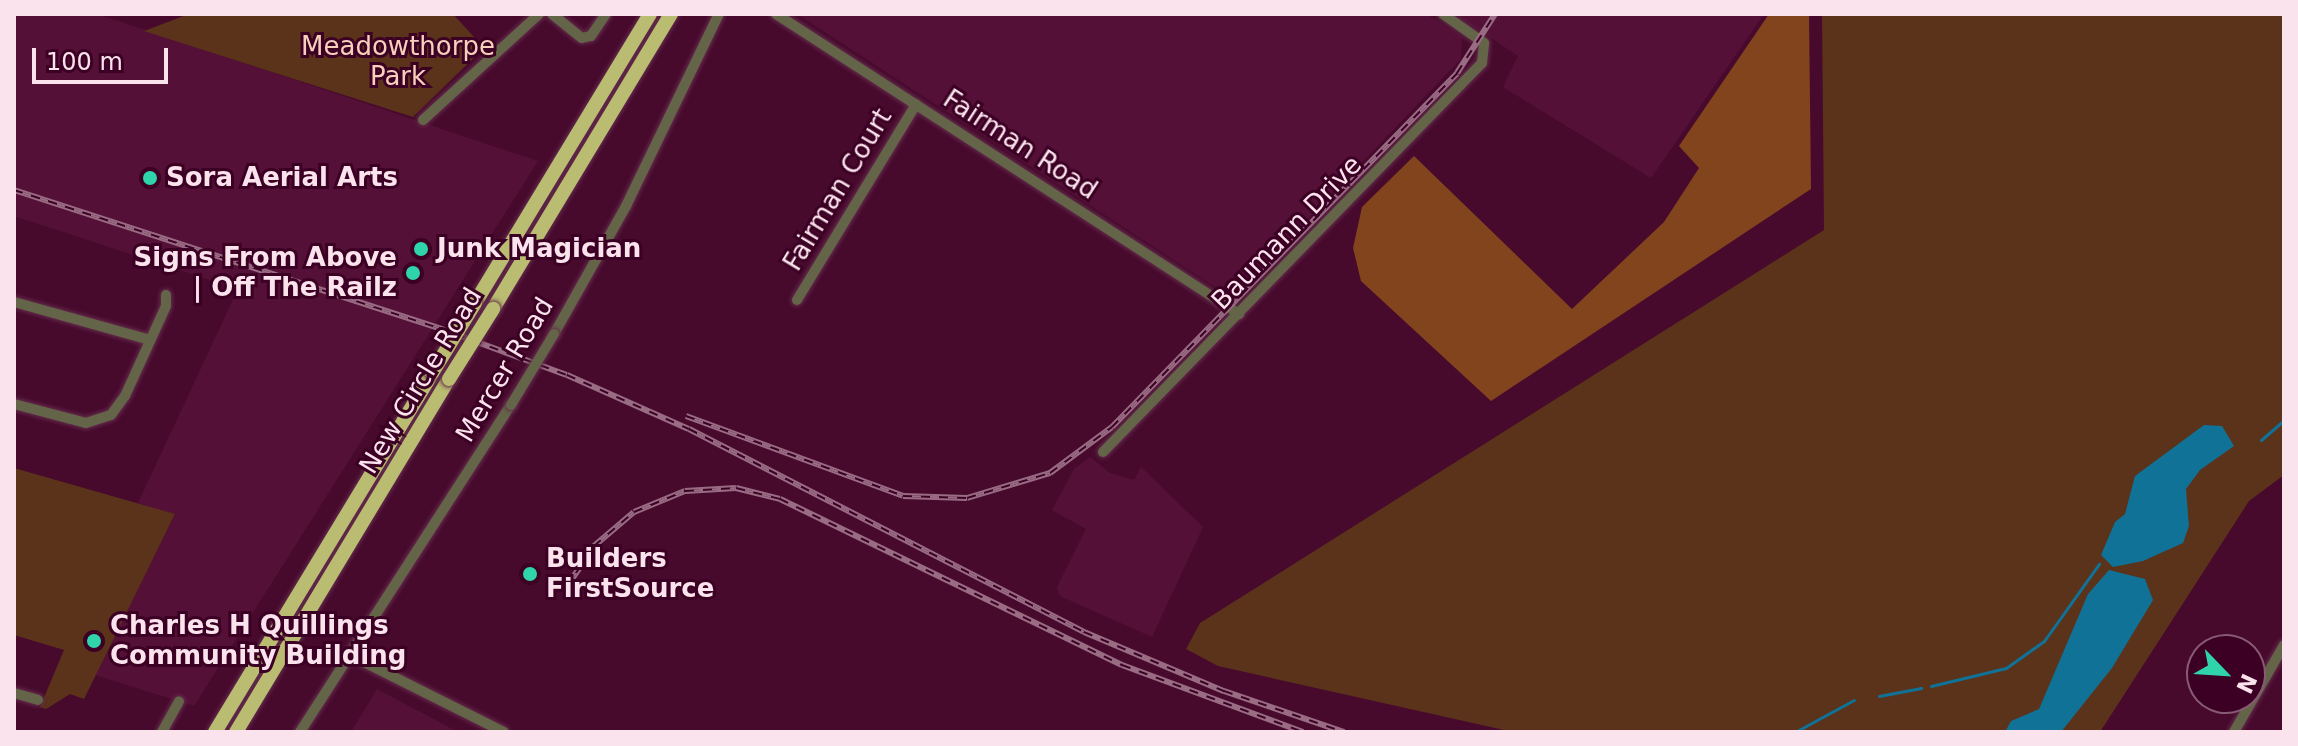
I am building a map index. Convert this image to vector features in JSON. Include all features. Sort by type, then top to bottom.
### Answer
[{"type":"highway","name":"New Circle Road","points":[[215,732],[650,14]]},
{"type":"highway","name":"New Circle Road","points":[[236,732],[671,14]]},
{"type":"street","points":[[423,120],[539,14]]},
{"type":"street","points":[[552,14],[582,38],[591,36],[606,14]]},
{"type":"street","name":"Mercer Road","points":[[300,732],[554,334],[626,206],[719,14]]},
{"type":"street","name":"Fairman Road","points":[[776,14],[1239,314]]},
{"type":"street","name":"Baumann Drive","points":[[1103,452],[1482,63],[1487,52],[1480,38],[1443,14]]},
{"type":"street","name":"Fairman Court","points":[[797,300],[916,104]]},
{"type":"street","points":[[14,404],[71,420],[103,420],[125,396],[166,295]]},
{"type":"street","points":[[14,302],[150,340]]},
{"type":"street","points":[[2234,732],[2284,645]]},
{"type":"street","points":[[350,655],[504,732]]},
{"type":"street","points":[[14,693],[38,700]]},
{"type":"street","points":[[162,732],[179,701]]},
{"type":"shaded area","points":[[14,14],[97,14],[538,161],[194,706],[95,675],[175,515],[138,503],[238,289],[14,216]]},
{"type":"shaded area","points":[[797,14],[1427,14],[1462,37],[1461,59],[1232,298]]},
{"type":"shaded area","points":[[1455,14],[1764,14],[1651,178],[1503,87],[1518,56]]},
{"type":"shaded area","points":[[1769,14],[1809,14],[1811,189],[1491,401],[1361,281],[1353,248],[1362,207],[1414,156],[1572,309],[1664,222],[1699,168],[1679,146]]},
{"type":"shaded area","points":[[1090,457],[1110,473],[1134,480],[1141,467],[1203,527],[1152,637],[1060,596],[1057,587],[1086,529],[1052,510],[1074,469]]},
{"type":"shaded area","points":[[377,689],[458,732],[351,732]]},
{"type":"green space","name":"Meadowthorpe Park","points":[[189,14],[453,14],[484,48],[413,117],[144,31]]},
{"type":"green space","points":[[1822,14],[2284,14],[2284,475],[2249,501],[2100,732],[1513,732],[1218,666],[1186,649],[1200,623],[1824,230]]},
{"type":"green space","points":[[14,468],[175,514],[84,699],[70,694],[46,709],[40,707],[64,650],[14,635]]},
{"type":"water","points":[[2204,425],[2222,426],[2234,446],[2200,470],[2186,489],[2189,526],[2183,543],[2143,561],[2113,567],[2101,555],[2115,522],[2125,514],[2135,476]]},
{"type":"water","points":[[2109,570],[2145,579],[2153,600],[2112,668],[2061,732],[2005,732],[2011,721],[2039,709],[2088,594]]},
{"type":"waterway","points":[[2261,440],[2284,420]]},
{"type":"waterway","points":[[1931,686],[2006,668],[2044,641],[2099,564]]},
{"type":"waterway","points":[[1879,696],[1921,688]]},
{"type":"waterway","points":[[1795,732],[1854,700]]},
{"type":"railway","points":[[686,416],[903,496],[967,498],[1050,473],[1112,427],[1457,73],[1495,14]]},
{"type":"railway","points":[[14,190],[439,328],[567,375],[689,429],[1084,632],[1224,691],[1344,732]]},
{"type":"railway","points":[[566,588],[594,546],[634,512],[685,491],[736,488],[780,499],[1122,665],[1303,732]]},
{"type":"place","name":"Sora Aerial Arts","points":[[150,178]]},
{"type":"place","name":"Junk Magician","points":[[421,249]]},
{"type":"place","name":"Signs From Above | Off The Railz","points":[[413,273]]},
{"type":"place","name":"Builders FirstSource","points":[[530,574]]},
{"type":"place","name":"Charles H Quillings Community Building","points":[[94,641]]}]
